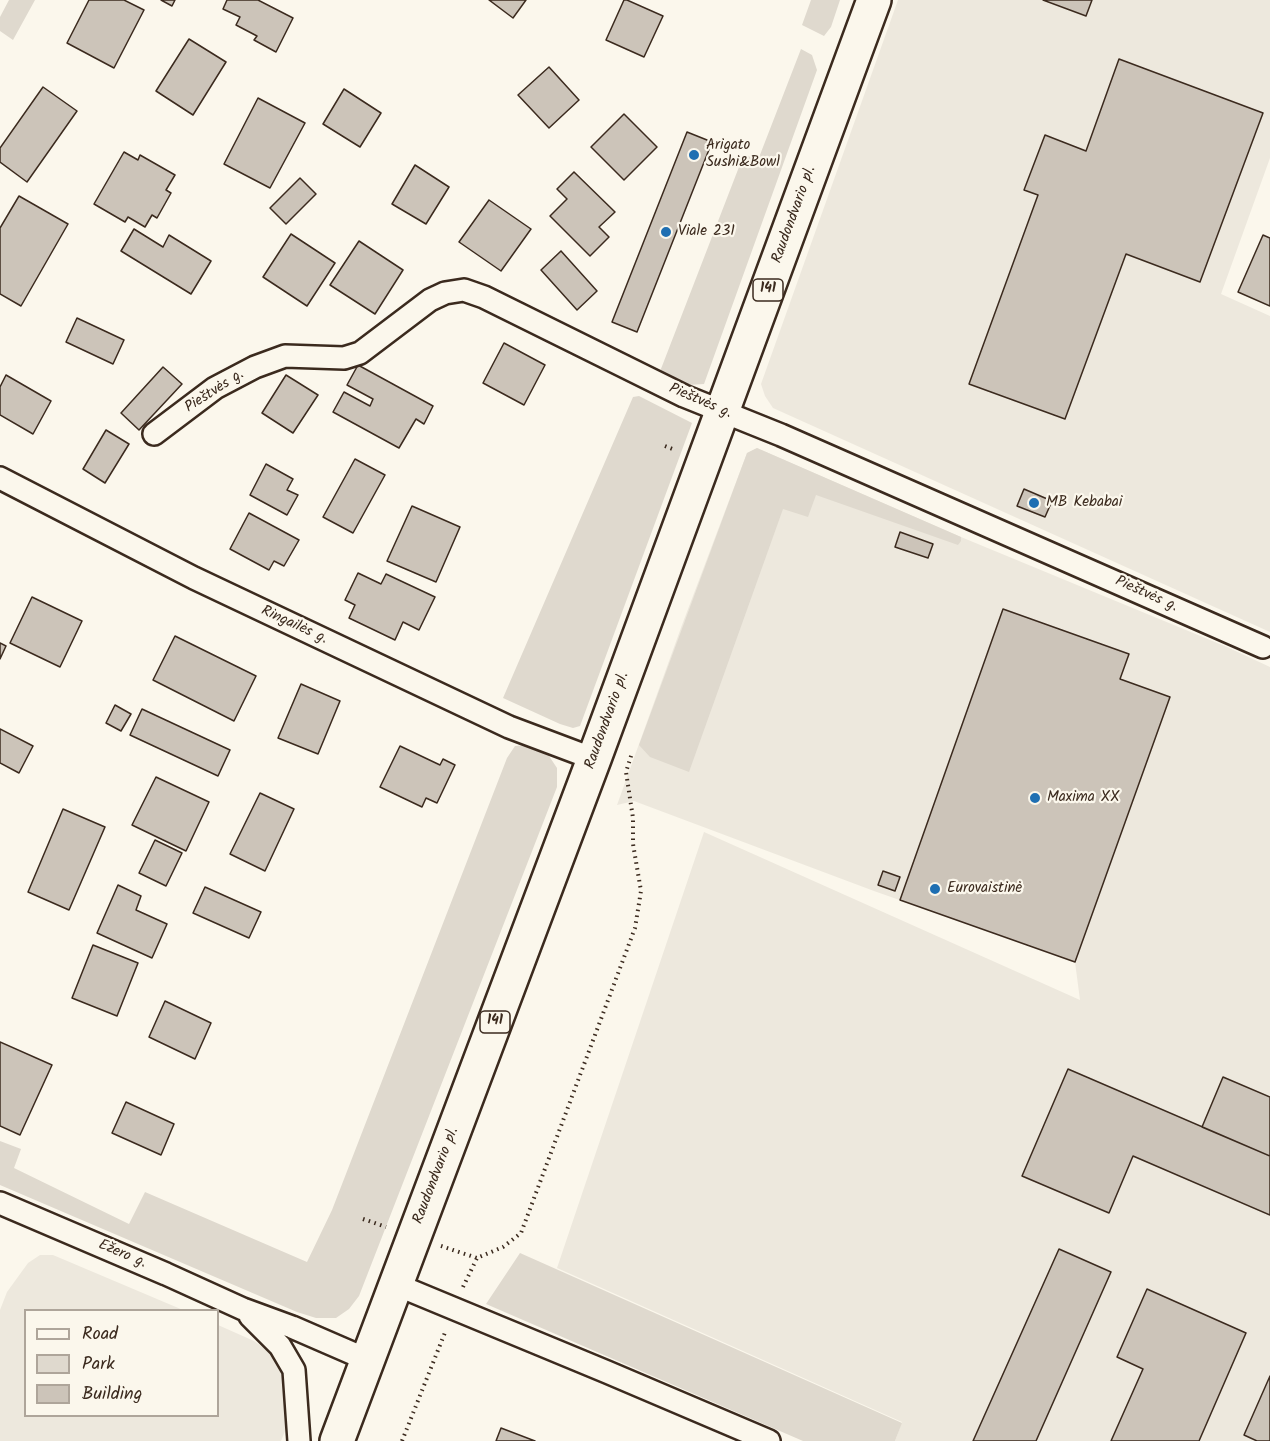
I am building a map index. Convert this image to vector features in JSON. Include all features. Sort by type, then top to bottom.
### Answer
[{"type":"main road","name":"Raudondvario pl.","points":[[337,1441],[594,759],[874,0]]},
{"type":"street","name":"Pieštvės g.","points":[[154,434],[215,388],[255,367],[285,356],[344,358],[360,352],[430,300],[445,293],[464,290],[484,297],[684,396],[781,435],[1263,647]]},
{"type":"street","name":"Ringailės g.","points":[[0,478],[194,578],[509,727],[594,759]]},
{"type":"street","name":"Ežero g.","points":[[0,1203],[243,1309],[368,1360]]},
{"type":"street","points":[[397,1285],[769,1441]]},
{"type":"street","name":"Ežero g.","points":[[243,1309],[280,1346],[294,1370],[299,1441]]},
{"type":"path","points":[[460,1292],[477,1258],[502,1247],[521,1233],[635,928],[641,891],[633,844],[633,818],[626,772]]},
{"type":"path","points":[[402,1441],[448,1327]]},
{"type":"shaded area","points":[[898,0],[1270,0],[1270,158],[1221,294],[1270,316],[1270,632],[773,408],[765,396],[761,384]]},
{"type":"shaded area","points":[[757,448],[1270,667],[1270,1441],[895,1441],[902,1422],[557,1268],[704,832],[1080,1000],[1075,962],[874,891],[634,801],[617,805],[747,453]]},
{"type":"shaded area","points":[[40,1255],[53,1255],[181,1309],[24,1309],[24,1417],[219,1417],[219,1325],[254,1341],[268,1351],[278,1363],[287,1389],[285,1431],[281,1441],[0,1441],[0,1310],[7,1292],[28,1263]]},
{"type":"green space","points":[[9,0],[35,0],[13,40],[0,31],[0,17]]},
{"type":"green space","points":[[811,0],[840,0],[831,27],[824,36],[802,25]]},
{"type":"green space","points":[[801,49],[812,55],[817,70],[704,384],[679,383],[659,374],[744,154],[758,160]]},
{"type":"green space","points":[[639,396],[692,423],[580,726],[573,728],[503,698],[633,397]]},
{"type":"green space","points":[[757,448],[961,537],[961,541],[958,545],[816,495],[808,517],[783,509],[689,772],[650,757],[639,745],[747,453]]},
{"type":"green space","points":[[526,745],[549,756],[557,768],[557,787],[359,1296],[349,1309],[336,1318],[316,1318],[297,1312],[0,1185],[0,1141],[21,1149],[14,1168],[129,1224],[145,1192],[307,1262],[332,1210],[507,758],[515,746]]},
{"type":"green space","points":[[520,1253],[902,1423],[895,1441],[803,1441],[486,1304]]},
{"type":"building","points":[[89,0],[124,0],[144,10],[114,68],[67,43]]},
{"type":"building","points":[[161,0],[175,0],[172,6]]},
{"type":"building","points":[[227,0],[258,0],[293,18],[276,52],[254,40],[257,36],[236,25],[240,17],[223,9]]},
{"type":"building","points":[[489,0],[526,0],[513,18]]},
{"type":"building","points":[[624,0],[663,16],[644,57],[606,40]]},
{"type":"building","points":[[1043,0],[1092,0],[1086,16]]},
{"type":"building","points":[[189,39],[226,62],[193,115],[156,91]]},
{"type":"building","points":[[1119,59],[1263,113],[1200,282],[1126,254],[1065,419],[969,384],[1038,195],[1024,190],[1045,135],[1086,151]]},
{"type":"building","points":[[549,67],[579,100],[549,128],[518,95]]},
{"type":"building","points":[[43,87],[77,111],[27,182],[0,162],[0,148]]},
{"type":"building","points":[[344,89],[381,113],[360,147],[323,124]]},
{"type":"building","points":[[258,98],[305,123],[270,188],[224,164]]},
{"type":"building","points":[[624,114],[657,147],[624,180],[591,147]]},
{"type":"building","points":[[687,132],[712,142],[637,332],[612,322]]},
{"type":"building","points":[[124,152],[138,160],[140,155],[175,175],[166,190],[171,193],[157,218],[152,215],[145,227],[128,217],[125,222],[94,204]]},
{"type":"building","points":[[415,165],[449,187],[426,224],[392,204]]},
{"type":"building","points":[[574,172],[615,212],[599,227],[609,237],[590,256],[550,216],[567,199],[557,189]]},
{"type":"building","points":[[300,178],[316,194],[286,224],[270,208]]},
{"type":"building","points":[[19,196],[68,224],[21,306],[0,294],[0,228]]},
{"type":"building","points":[[489,200],[531,229],[501,271],[459,242]]},
{"type":"building","points":[[134,229],[163,247],[169,235],[211,261],[191,294],[121,251]]},
{"type":"building","points":[[291,234],[335,263],[307,306],[263,277]]},
{"type":"building","points":[[1263,235],[1270,238],[1270,306],[1238,292]]},
{"type":"building","points":[[359,241],[403,270],[375,314],[330,285]]},
{"type":"building","points":[[561,251],[597,291],[577,310],[541,270]]},
{"type":"building","points":[[77,318],[124,340],[113,364],[66,342]]},
{"type":"building","points":[[504,343],[545,365],[524,405],[483,383]]},
{"type":"building","points":[[358,365],[433,406],[424,424],[416,419],[399,448],[333,412],[344,392],[370,406],[373,399],[347,385]]},
{"type":"building","points":[[163,367],[182,384],[139,430],[121,413]]},
{"type":"building","points":[[6,375],[51,401],[33,434],[0,415],[0,387]]},
{"type":"building","points":[[286,375],[318,395],[293,433],[262,413]]},
{"type":"building","points":[[106,430],[129,444],[105,483],[83,469]]},
{"type":"building","points":[[355,459],[385,475],[353,533],[323,517]]},
{"type":"building","points":[[266,464],[293,479],[287,490],[298,495],[287,515],[250,495]]},
{"type":"building","name":"MB Kebabai","points":[[1024,489],[1052,501],[1045,517],[1017,506]]},
{"type":"building","points":[[412,506],[460,527],[436,582],[387,561]]},
{"type":"building","points":[[249,513],[299,540],[284,566],[274,561],[269,570],[230,549]]},
{"type":"building","points":[[900,532],[933,544],[928,558],[895,547]]},
{"type":"building","points":[[358,573],[381,584],[386,574],[435,597],[419,630],[403,622],[395,640],[349,618],[355,605],[345,600]]},
{"type":"building","points":[[32,597],[82,621],[60,667],[10,643]]},
{"type":"building","name":"Maxima XX","points":[[1003,609],[1129,654],[1120,679],[1170,697],[1075,962],[900,900]]},
{"type":"building","points":[[175,636],[256,676],[234,721],[153,680]]},
{"type":"building","points":[[0,643],[6,646],[0,659]]},
{"type":"building","points":[[301,684],[340,701],[318,754],[278,738]]},
{"type":"building","points":[[115,705],[131,714],[121,731],[106,723]]},
{"type":"building","points":[[142,709],[230,750],[218,776],[130,735]]},
{"type":"building","points":[[0,729],[33,746],[19,773],[0,763]]},
{"type":"building","points":[[400,746],[440,765],[443,759],[455,765],[437,803],[426,798],[422,807],[380,787]]},
{"type":"building","points":[[156,777],[209,802],[186,851],[132,825]]},
{"type":"building","points":[[260,793],[294,809],[265,871],[230,854]]},
{"type":"building","points":[[63,809],[105,827],[69,910],[28,892]]},
{"type":"building","points":[[155,840],[182,853],[166,886],[139,873]]},
{"type":"building","points":[[883,871],[900,877],[895,891],[878,885]]},
{"type":"building","points":[[118,885],[141,896],[136,910],[167,924],[152,958],[97,933]]},
{"type":"building","points":[[205,887],[261,912],[249,938],[193,913]]},
{"type":"building","points":[[93,945],[138,963],[117,1016],[72,998]]},
{"type":"building","points":[[165,1001],[211,1023],[195,1059],[149,1037]]},
{"type":"building","points":[[0,1042],[52,1065],[20,1135],[0,1126]]},
{"type":"building","points":[[1068,1069],[1270,1156],[1270,1215],[1133,1156],[1109,1213],[1022,1176]]},
{"type":"building","points":[[1223,1077],[1270,1097],[1270,1156],[1202,1127]]},
{"type":"building","points":[[126,1102],[174,1124],[161,1155],[112,1133]]},
{"type":"building","points":[[1059,1249],[1111,1272],[1036,1441],[973,1441]]},
{"type":"building","points":[[1147,1289],[1246,1333],[1199,1441],[1111,1441],[1143,1369],[1117,1357]]},
{"type":"building","points":[[1270,1376],[1270,1441],[1257,1441],[1244,1435]]},
{"type":"building","points":[[501,1428],[535,1441],[496,1441]]},
{"type":"place","name":"Arigato Sushi&Bowl","points":[[694,155]]},
{"type":"place","name":"Viale 231","points":[[666,232]]},
{"type":"place","name":"MB Kebabai","points":[[1034,503]]},
{"type":"place","name":"Maxima XX","points":[[1035,798]]},
{"type":"place","name":"Eurovaistinė","points":[[935,889]]}]
